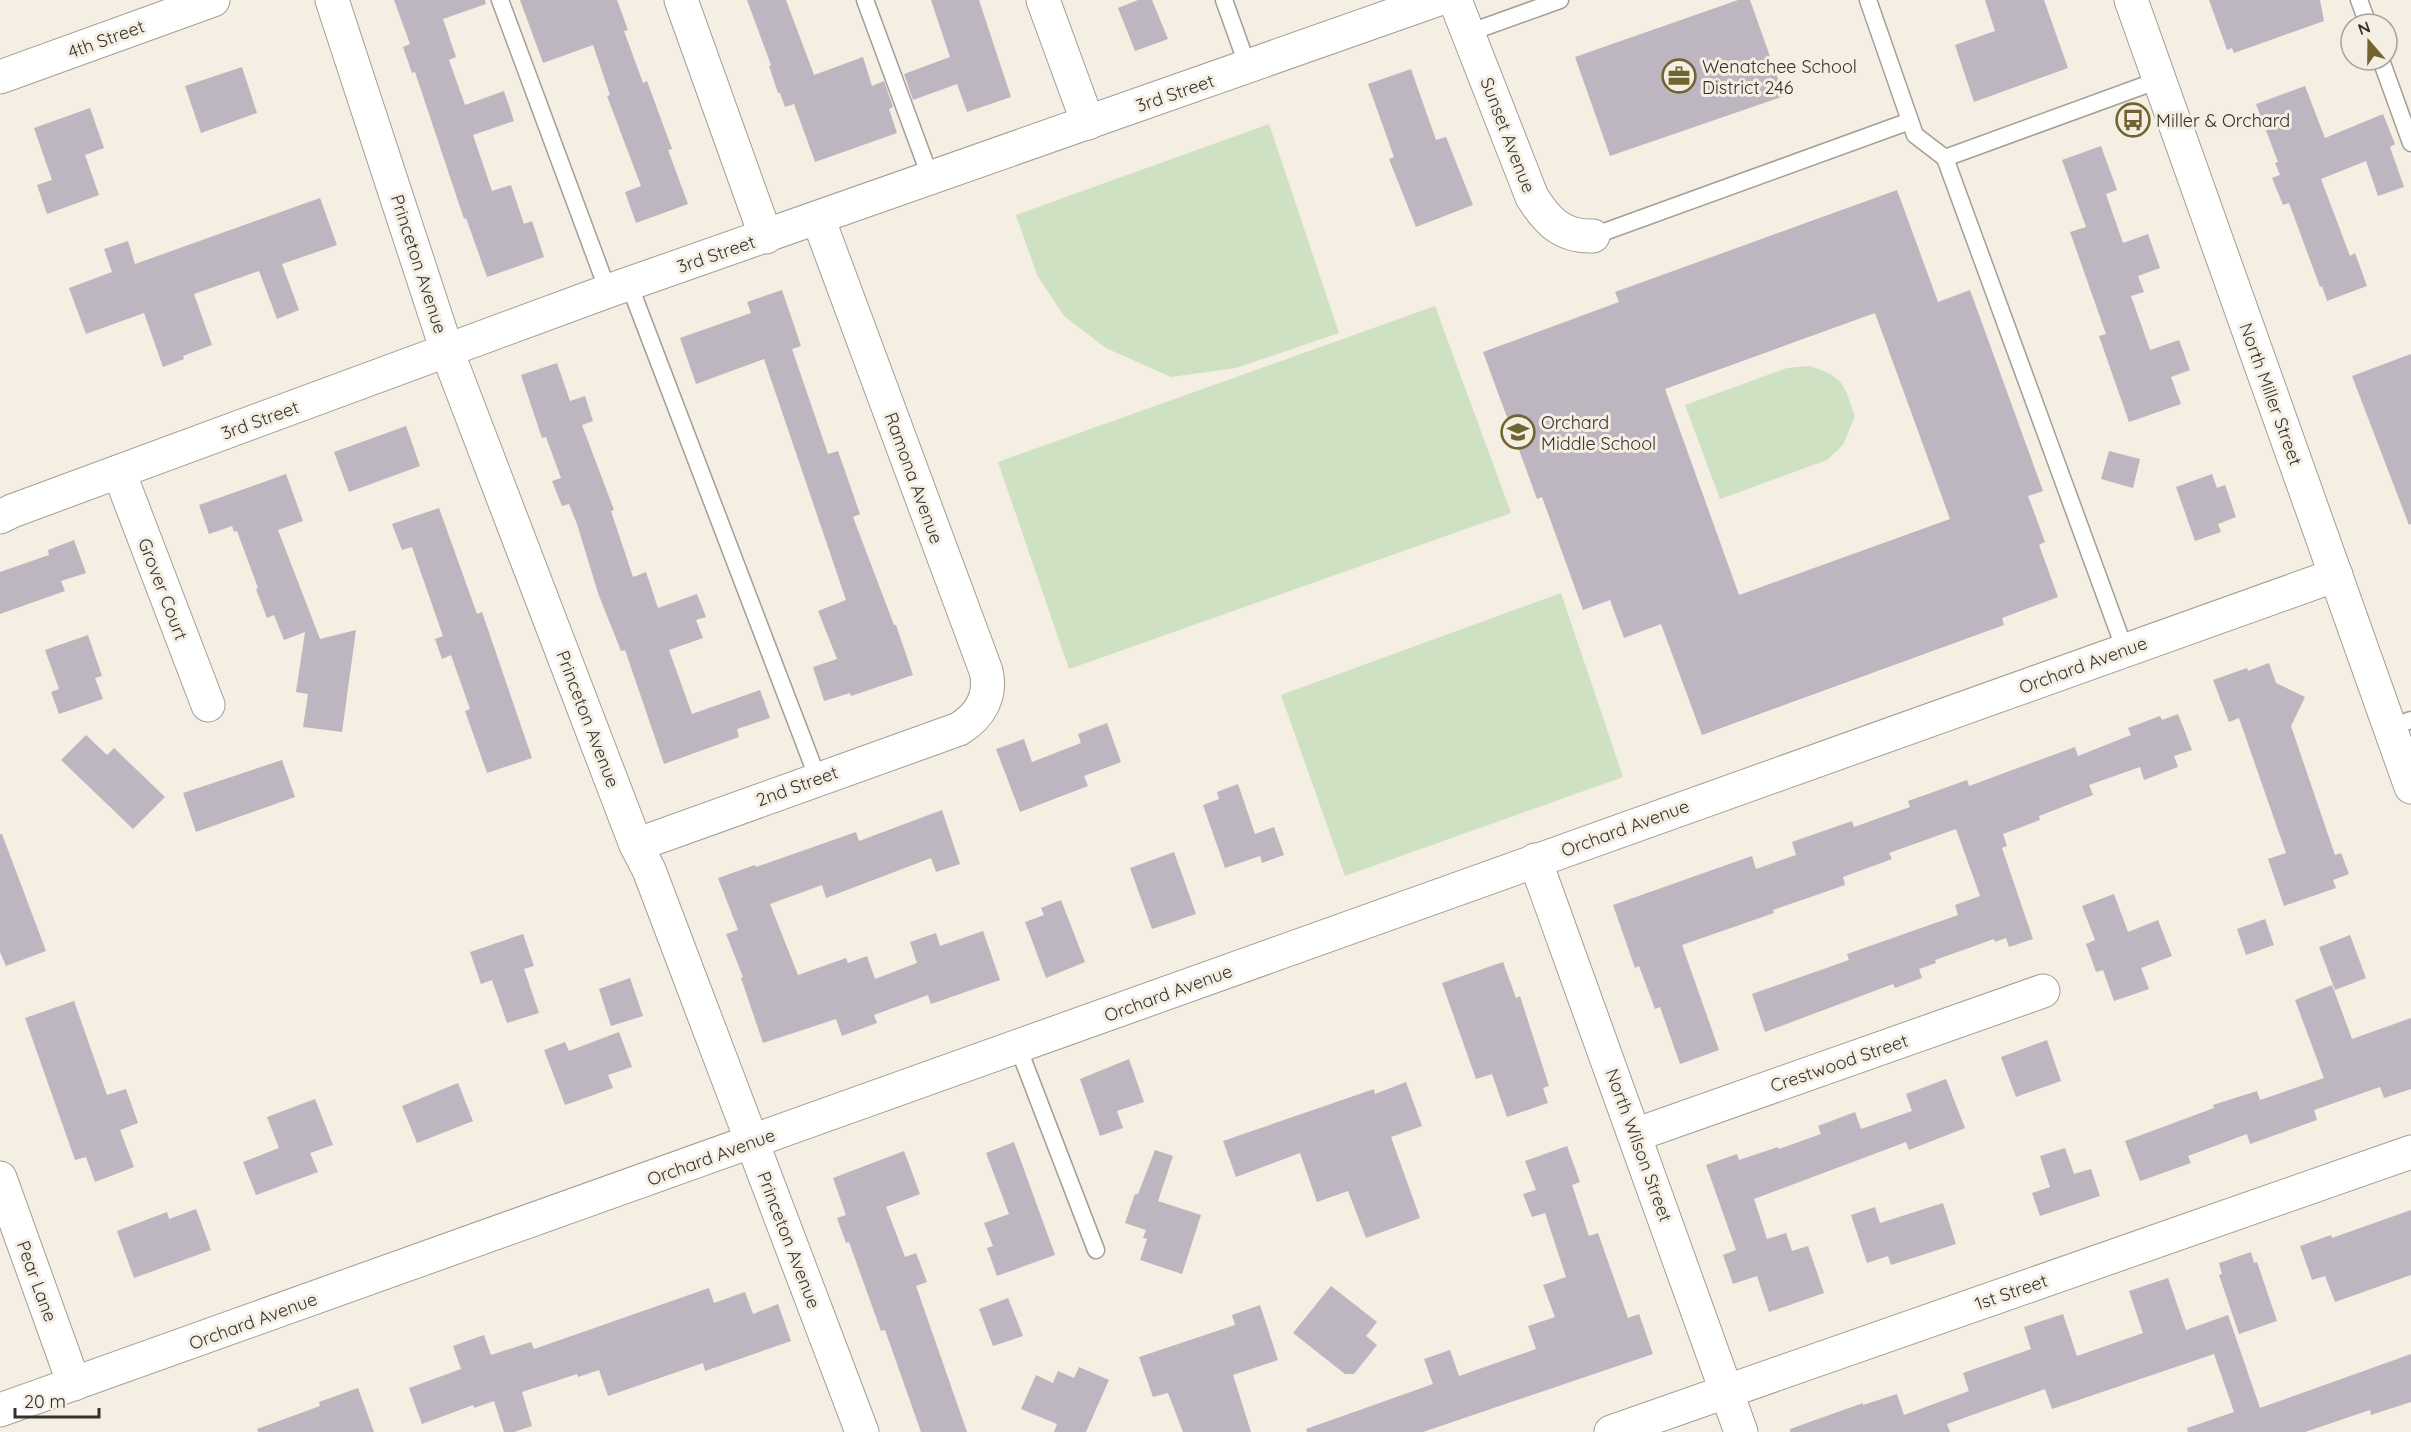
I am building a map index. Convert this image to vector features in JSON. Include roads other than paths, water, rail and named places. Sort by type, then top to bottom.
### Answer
[{"type":"street","name":"4th Street","points":[[0,77],[213,0]]},
{"type":"street","name":"Princeton Avenue","points":[[332,0],[447,351],[636,845],[649,870],[862,1432]]},
{"type":"street","points":[[681,0],[766,237]]},
{"type":"street","points":[[1043,0],[1088,123]]},
{"type":"street","name":"3rd Street","points":[[0,517],[619,288],[1436,0]]},
{"type":"street","name":"Sunset Avenue","points":[[1455,0],[1532,197],[1542,214],[1556,228],[1581,237],[1593,236]]},
{"type":"street","name":"North Miller Street","points":[[2131,0],[2336,575],[2400,724],[2411,787]]},
{"type":"street","name":"Ramona Avenue","points":[[819,218],[986,671],[989,684],[981,708],[973,720],[959,729]]},
{"type":"street","name":"Grover Court","points":[[119,472],[208,705]]},
{"type":"street","name":"Orchard Avenue","points":[[0,1410],[2336,575]]},
{"type":"street","name":"2nd Street","points":[[636,845],[959,729]]},
{"type":"street","name":"North Wilson Street","points":[[1535,860],[1741,1432]]},
{"type":"street","name":"Crestwood Street","points":[[1635,1135],[2043,991]]},
{"type":"street","name":"1st Street","points":[[1611,1432],[2411,1152]]},
{"type":"street","name":"Pear Lane","points":[[0,1178],[74,1384]]},
{"type":"lane","points":[[500,0],[818,778]]},
{"type":"lane","points":[[865,0],[931,179]]},
{"type":"lane","points":[[1224,0],[1248,67]]},
{"type":"lane","points":[[1468,33],[1560,0]]},
{"type":"lane","points":[[1868,0],[1915,135],[1945,158],[2125,650]]},
{"type":"lane","points":[[2385,72],[2411,143]]},
{"type":"lane","points":[[1945,158],[2159,80]]},
{"type":"lane","points":[[1593,236],[1910,121]]},
{"type":"lane","points":[[1018,1047],[1096,1250]]},
{"type":"place","name":"Wenatchee School District 246","points":[[1679,76]]},
{"type":"place","name":"Miller & Orchard","points":[[2133,120]]},
{"type":"place","name":"Orchard Middle School","points":[[1518,432]]}]
